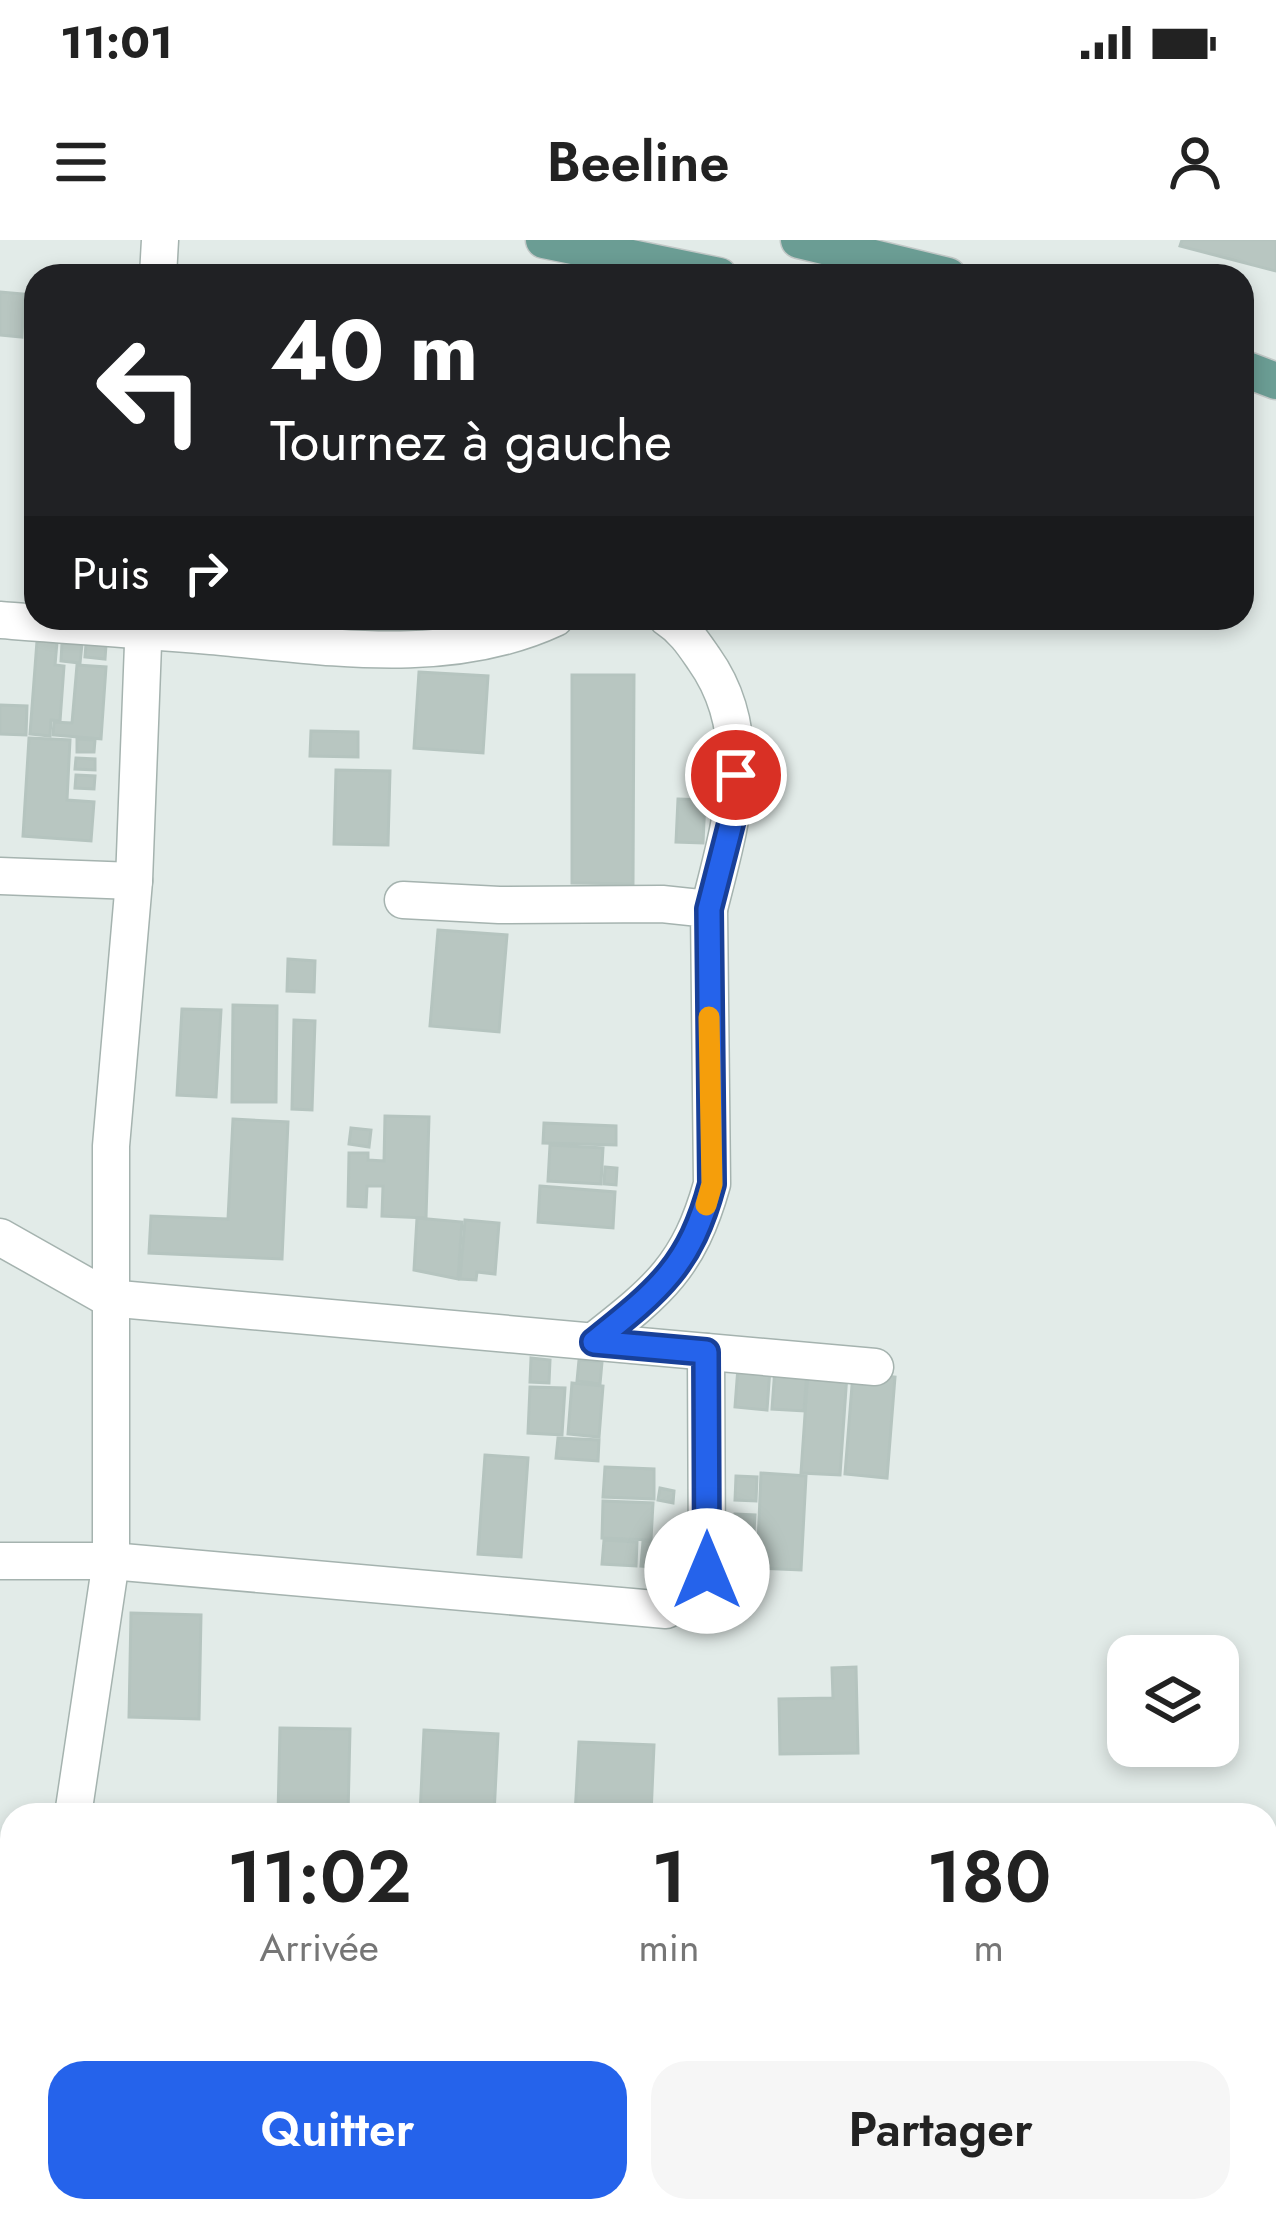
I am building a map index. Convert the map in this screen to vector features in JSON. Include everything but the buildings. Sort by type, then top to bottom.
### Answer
[{"type":"main road","points":[[544,240],[661,264]]},
{"type":"main road","points":[[799,240],[898,264]]},
{"type":"street","points":[[75,1803],[111,1561],[111,1145],[134,881],[144,630]]},
{"type":"street","points":[[195,630],[363,650],[451,648],[530,630]]},
{"type":"street","points":[[594,1342],[676,1269],[700,1227],[712,1184],[709,909],[734,812],[737,738],[719,680],[683,630]]},
{"type":"street","points":[[0,876],[134,881]]},
{"type":"street","points":[[403,900],[662,904],[709,909]]},
{"type":"street","points":[[0,1237],[108,1298],[875,1367]]},
{"type":"street","points":[[0,1561],[111,1561],[665,1610],[689,1598],[707,1571],[706,1352]]},
{"type":"slow traffic","points":[[706,1205],[712,1184],[709,1017]]},
{"type":"route","points":[[707,1571],[706,1352],[594,1342],[676,1269],[700,1227],[712,1184],[709,909],[734,812],[736,775]]}]
